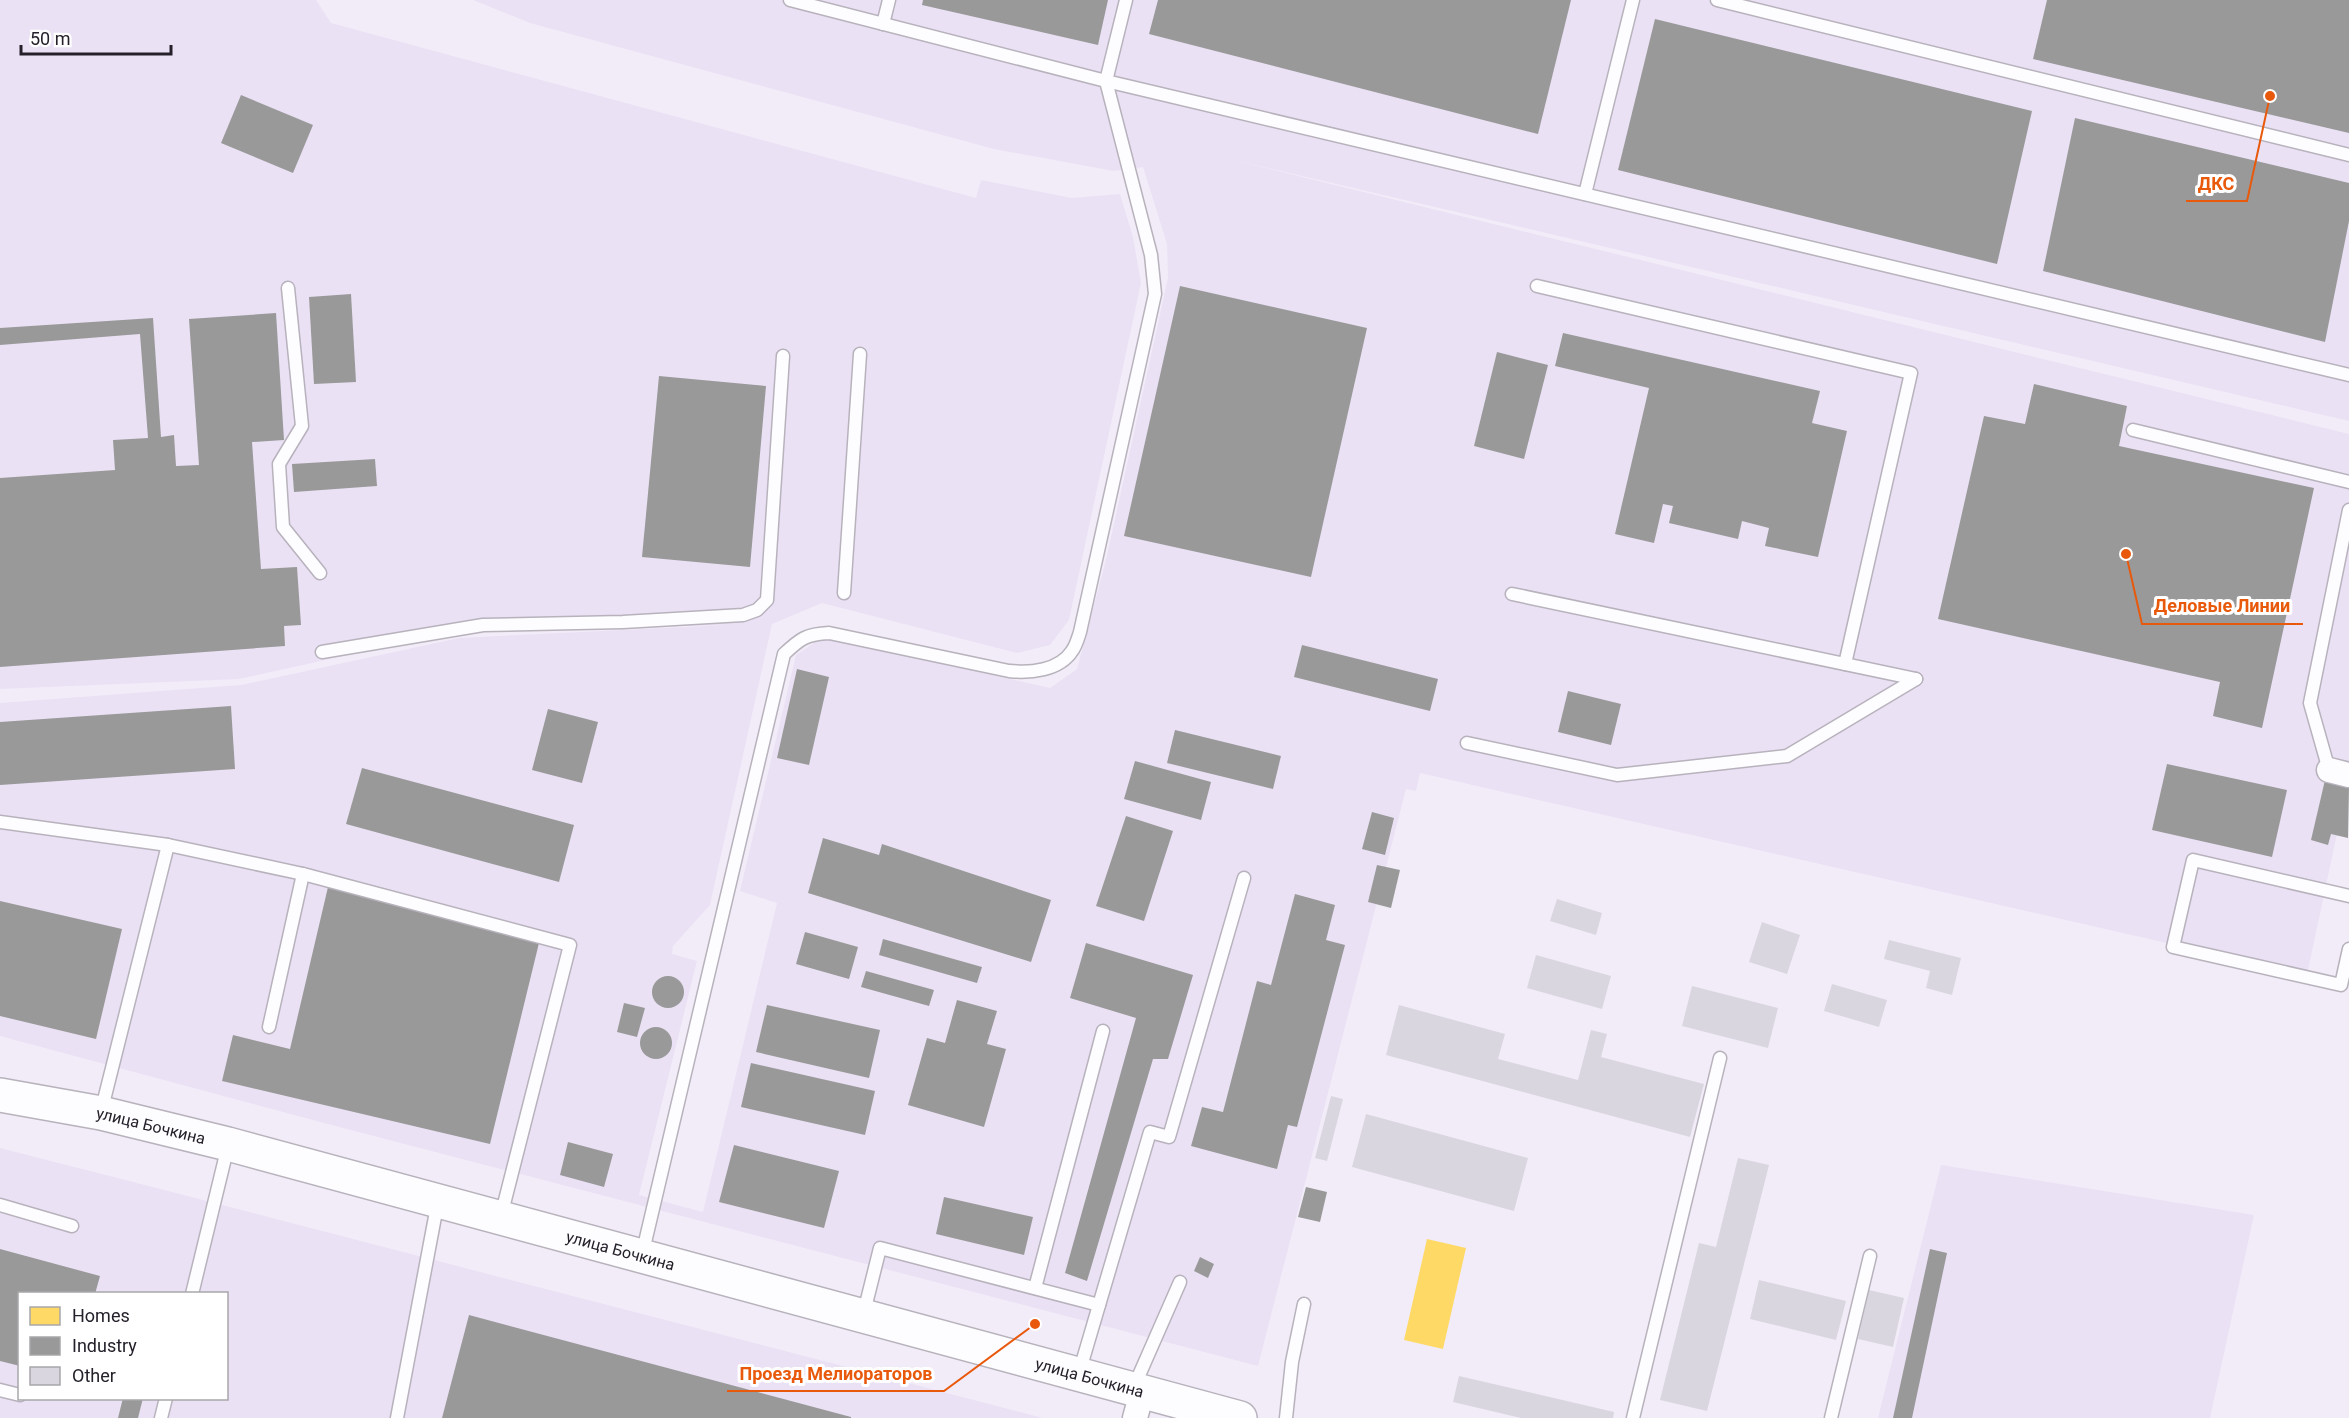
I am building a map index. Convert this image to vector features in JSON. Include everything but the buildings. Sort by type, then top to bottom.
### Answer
[{"type":"street","name":"улица Бочкина","points":[[0,1095],[101,1113],[228,1144],[1079,1375],[1136,1400],[1240,1418]]},
{"type":"lane","points":[[790,0],[1106,81],[2349,375]]},
{"type":"lane","points":[[884,24],[889,0]]},
{"type":"lane","points":[[642,1256],[784,654],[796,642],[810,634],[829,633],[1009,671],[1026,672],[1041,670],[1060,662],[1072,651],[1080,632],[1155,294],[1151,255],[1106,81],[1126,0]]},
{"type":"lane","points":[[1584,194],[1633,0]]},
{"type":"lane","points":[[1718,0],[2349,155]]},
{"type":"lane","points":[[1537,286],[1911,373],[1845,664]]},
{"type":"lane","points":[[288,288],[302,426],[279,464],[283,527],[320,573]]},
{"type":"lane","points":[[844,593],[860,354]]},
{"type":"lane","points":[[322,652],[483,625],[635,621],[743,615],[757,610],[767,600],[783,356]]},
{"type":"lane","points":[[2133,429],[2349,482]]},
{"type":"lane","points":[[2339,772],[2310,703],[2349,510]]},
{"type":"lane","points":[[1467,743],[1617,775],[1787,756],[1916,678],[1512,594]]},
{"type":"lane","points":[[0,822],[168,845],[303,874],[570,945],[500,1217]]},
{"type":"lane","points":[[101,1113],[168,845]]},
{"type":"lane","points":[[2349,896],[2193,860],[2173,947],[2341,985],[2349,948]]},
{"type":"lane","points":[[269,1027],[303,874]]},
{"type":"lane","points":[[1079,1375],[1150,1132],[1169,1137],[1244,878]]},
{"type":"lane","points":[[1035,1288],[1103,1031]]},
{"type":"lane","points":[[1633,1418],[1720,1058]]},
{"type":"lane","points":[[192,1292],[228,1144]]},
{"type":"lane","points":[[397,1418],[438,1200]]},
{"type":"lane","points":[[0,1205],[72,1226]]},
{"type":"lane","points":[[863,1317],[880,1248],[1099,1305]]},
{"type":"lane","points":[[1830,1418],[1870,1256]]},
{"type":"lane","points":[[1136,1400],[1180,1282]]},
{"type":"lane","points":[[1286,1418],[1292,1362],[1304,1304]]},
{"type":"lane","points":[[0,1390],[18,1394]]},
{"type":"lane","points":[[161,1418],[166,1400]]},
{"type":"shaded area","points":[[0,0],[316,0],[331,23],[976,198],[981,180],[1072,198],[1120,194],[1133,237],[1141,283],[1069,620],[1050,645],[1017,653],[822,603],[772,624],[710,905],[673,946],[672,954],[697,961],[639,1195],[703,1212],[777,903],[740,891],[796,655],[823,637],[1050,688],[1077,669],[1106,560],[1168,278],[1167,244],[1143,167],[1114,171],[994,149],[530,23],[473,0],[2349,0],[2349,421],[1217,156],[2349,434],[2349,777],[2307,975],[1420,773],[1416,791],[1406,789],[1258,1366],[324,1123],[0,1036],[0,703],[241,685],[459,638],[727,625],[456,631],[239,679],[0,689]]},
{"type":"shaded area","points":[[0,1148],[145,1185],[1043,1418],[0,1418]]},
{"type":"shaded area","points":[[1941,1165],[2254,1215],[2210,1418],[1878,1418]]},
{"type":"place","name":"ДКС","points":[[2270,96]]},
{"type":"place","name":"Деловые Линии","points":[[2126,554]]},
{"type":"place","name":"Проезд Мелиораторов","points":[[1035,1324]]}]
